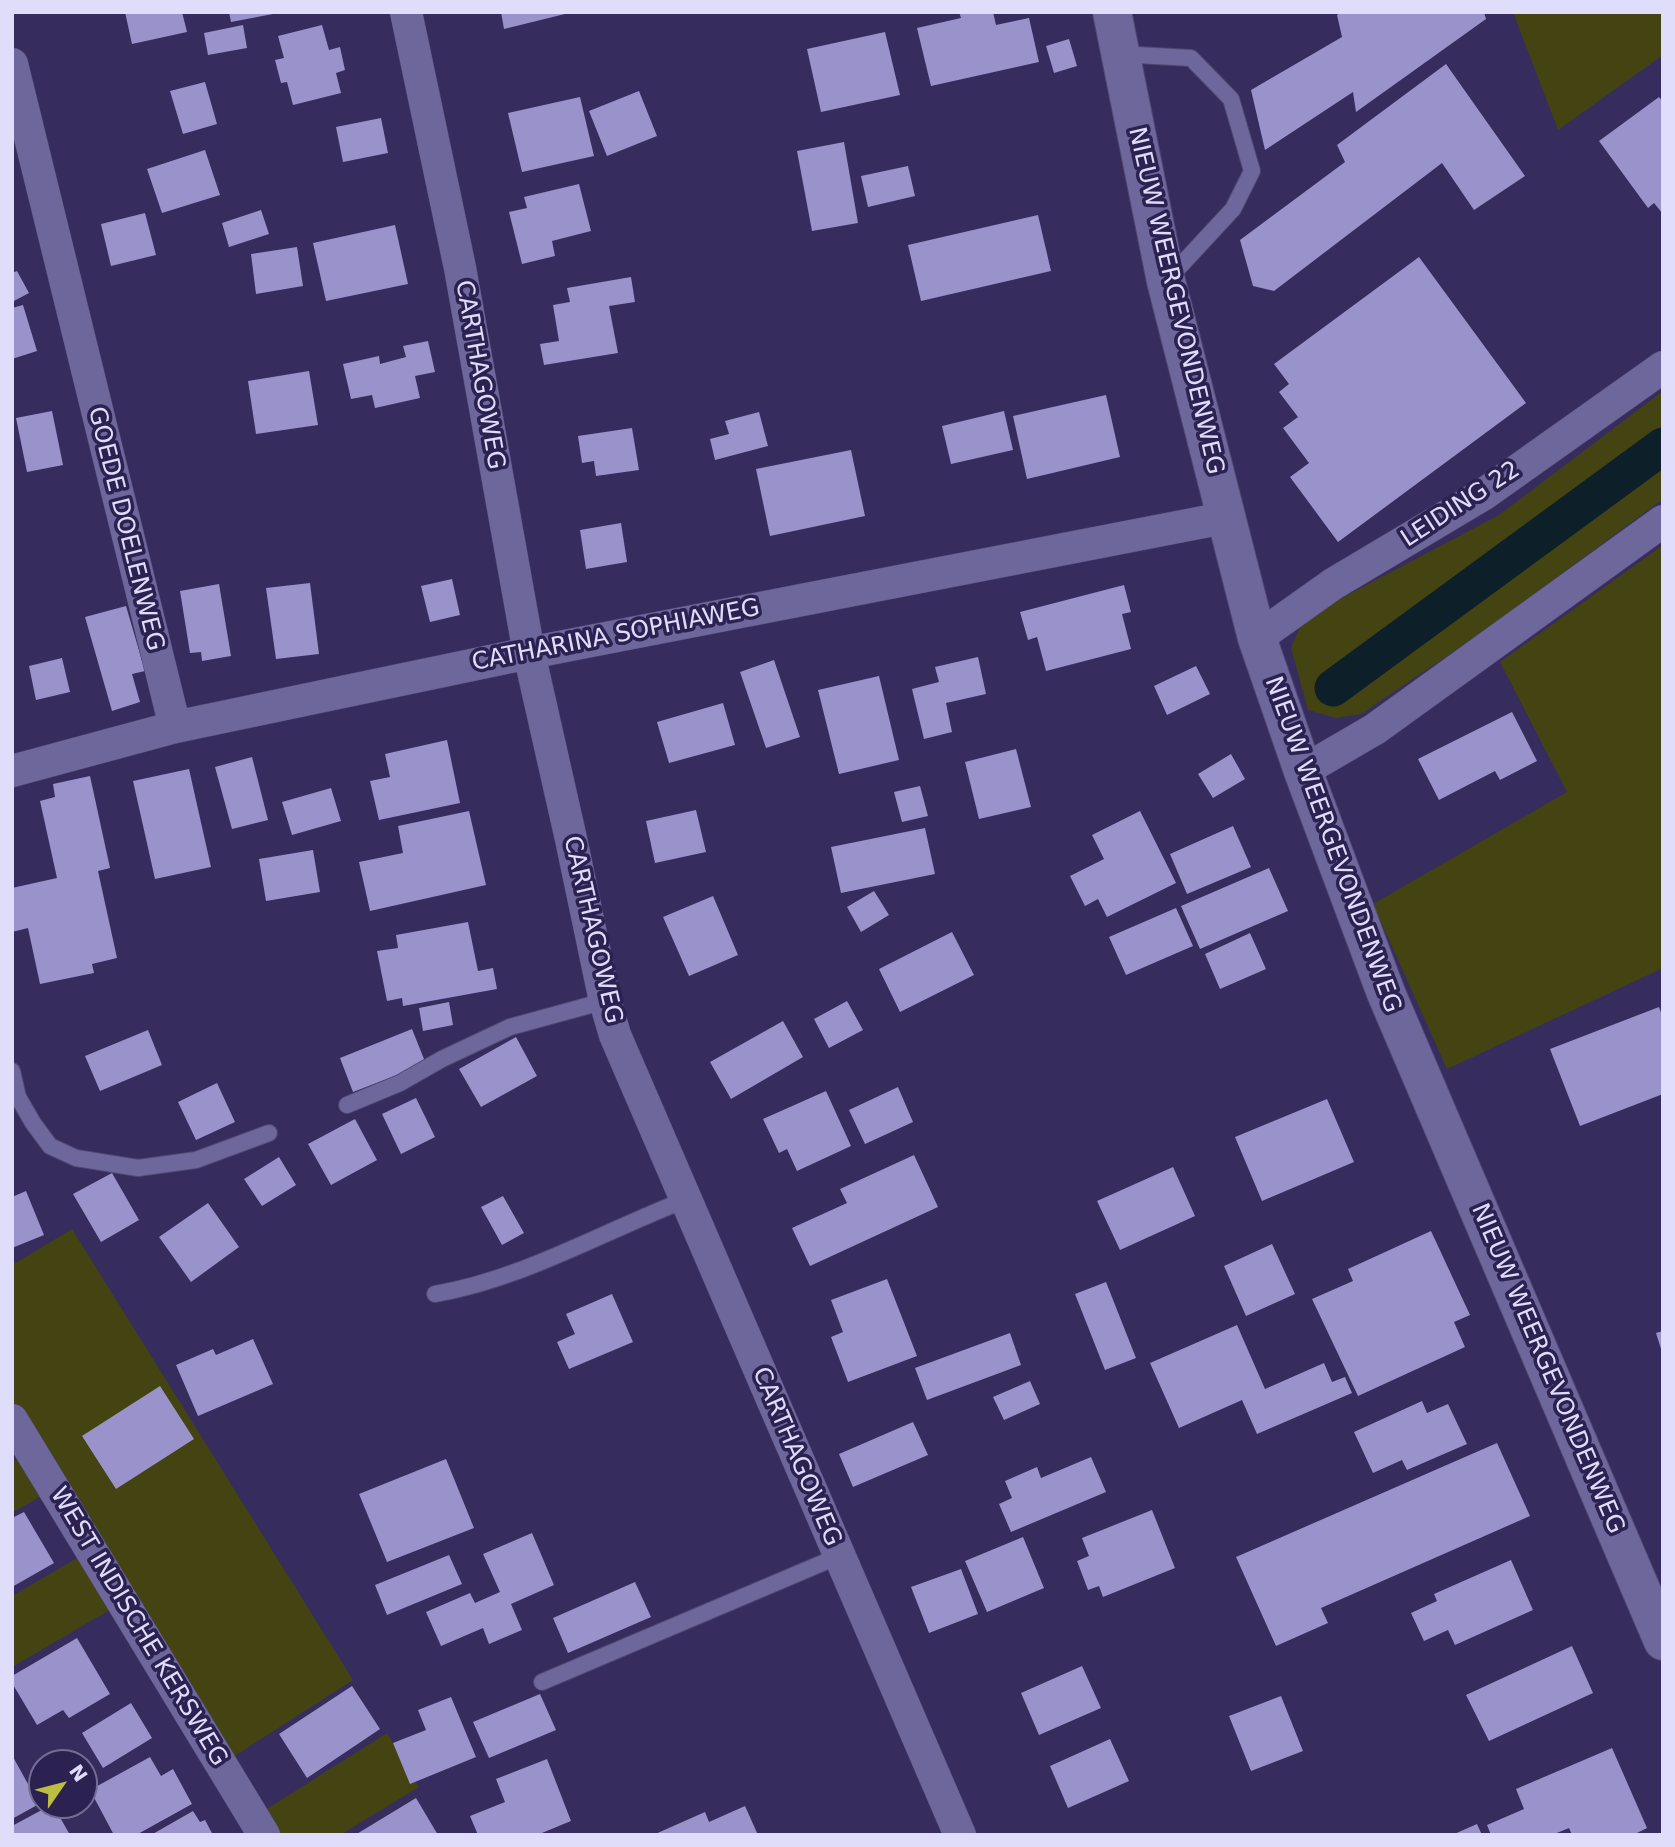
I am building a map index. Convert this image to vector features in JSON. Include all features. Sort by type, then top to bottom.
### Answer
[{"type":"street","name":"CARTHAGOWEG","points":[[406,12],[460,268],[529,653],[605,1001],[615,1035],[960,1835]]},
{"type":"street","name":"NIEUW WEERGEVONDENWEG","points":[[1112,12],[1166,281],[1224,518],[1257,638],[1303,771],[1386,993],[1663,1641]]},
{"type":"street","name":"GOEDE DOELENWEG","points":[[12,64],[174,727]]},
{"type":"street","name":"LEIDING 22","points":[[1257,638],[1334,584],[1483,494],[1663,367]]},
{"type":"street","name":"CATHARINA SOPHIAWEG","points":[[12,771],[174,727],[529,653],[1224,518]]},
{"type":"street","points":[[1303,771],[1375,729],[1663,521]]},
{"type":"street","name":"WEST INDISCHE KERSWEG","points":[[12,1420],[264,1835]]},
{"type":"lane","points":[[1120,54],[1191,58],[1231,99],[1252,171],[1233,209],[1166,281]]},
{"type":"lane","points":[[347,1105],[400,1083],[442,1059],[510,1027],[605,1001]]},
{"type":"lane","points":[[12,1071],[18,1097],[33,1123],[51,1146],[76,1158],[138,1168],[196,1160],[269,1133]]},
{"type":"lane","points":[[435,1294],[466,1289],[528,1267],[685,1200]]},
{"type":"lane","points":[[542,1682],[839,1556]]},
{"type":"shaded area","points":[[1513,12],[1663,12],[1663,55],[1558,130]]},
{"type":"shaded area","points":[[1663,391],[1663,499],[1478,635],[1361,714],[1336,718],[1308,710],[1291,648],[1300,627],[1321,609],[1499,515]]},
{"type":"shaded area","points":[[1663,545],[1663,968],[1447,1069],[1373,904],[1567,792],[1500,662]]},
{"type":"shaded area","points":[[72,1229],[353,1680],[230,1759],[12,1402],[12,1265]]},
{"type":"shaded area","points":[[23,1456],[46,1493],[12,1513],[12,1462]]},
{"type":"shaded area","points":[[84,1554],[115,1607],[12,1667],[12,1596]]},
{"type":"shaded area","points":[[387,1733],[419,1787],[340,1835],[276,1835],[262,1812]]},
{"type":"building","points":[[125,12],[182,12],[187,32],[132,44]]},
{"type":"building","points":[[229,12],[273,12],[273,14],[231,22]]},
{"type":"building","points":[[501,12],[569,12],[569,13],[504,29]]},
{"type":"building","points":[[959,12],[993,12],[996,25],[1029,18],[1039,62],[931,86],[917,28],[961,18]]},
{"type":"building","points":[[1341,12],[1484,12],[1486,19],[1356,112],[1353,92],[1265,150],[1251,90],[1342,37],[1337,15]]},
{"type":"building","points":[[243,25],[247,48],[208,55],[204,33]]},
{"type":"building","points":[[322,25],[329,50],[340,47],[345,70],[336,73],[341,93],[293,105],[287,82],[281,83],[275,60],[284,58],[278,36]]},
{"type":"building","points":[[885,32],[900,95],[821,112],[807,49]]},
{"type":"building","points":[[1069,39],[1077,66],[1054,73],[1046,46]]},
{"type":"building","points":[[1446,64],[1525,176],[1474,210],[1442,163],[1274,291],[1253,286],[1240,240],[1345,162],[1337,145]]},
{"type":"building","points":[[205,82],[217,124],[183,134],[170,91]]},
{"type":"building","points":[[639,91],[657,136],[607,156],[589,111]]},
{"type":"building","points":[[580,97],[594,156],[522,172],[508,113]]},
{"type":"building","points":[[1659,97],[1663,102],[1663,214],[1654,203],[1648,208],[1599,141]]},
{"type":"building","points":[[381,118],[388,153],[343,162],[336,127]]},
{"type":"building","points":[[844,142],[858,223],[812,231],[797,151]]},
{"type":"building","points":[[205,150],[220,195],[162,213],[147,169]]},
{"type":"building","points":[[908,166],[915,196],[868,207],[861,176]]},
{"type":"building","points":[[579,184],[591,231],[552,241],[555,256],[522,264],[509,212],[527,208],[524,197]]},
{"type":"building","points":[[261,210],[269,234],[229,247],[222,223]]},
{"type":"building","points":[[145,213],[156,255],[111,266],[101,224]]},
{"type":"building","points":[[1038,215],[1051,271],[921,301],[908,245]]},
{"type":"building","points":[[395,225],[408,284],[326,301],[313,243]]},
{"type":"building","points":[[297,247],[303,286],[256,294],[251,254]]},
{"type":"building","points":[[1419,257],[1526,403],[1338,542],[1290,477],[1309,463],[1283,428],[1298,417],[1279,392],[1289,384],[1274,364]]},
{"type":"building","points":[[17,271],[29,293],[12,302],[12,273]]},
{"type":"building","points":[[631,277],[635,302],[609,306],[618,353],[544,365],[540,344],[559,341],[553,305],[570,302],[567,288]]},
{"type":"building","points":[[23,305],[37,351],[12,359],[12,308]]},
{"type":"building","points":[[428,341],[435,372],[415,376],[420,398],[375,408],[372,395],[351,399],[343,364],[379,356],[380,364],[406,357],[403,346]]},
{"type":"building","points":[[309,371],[318,425],[256,434],[248,381]]},
{"type":"building","points":[[1106,395],[1120,457],[1027,479],[1013,416]]},
{"type":"building","points":[[52,411],[63,465],[27,472],[16,418]]},
{"type":"building","points":[[1004,411],[1013,450],[951,464],[942,426]]},
{"type":"building","points":[[759,412],[768,446],[715,460],[710,439],[729,434],[725,421]]},
{"type":"building","points":[[632,428],[639,470],[596,476],[594,461],[582,463],[578,436]]},
{"type":"building","points":[[851,450],[865,516],[770,536],[756,469]]},
{"type":"building","points":[[621,523],[627,562],[586,569],[580,530]]},
{"type":"building","points":[[452,579],[460,615],[430,622],[421,586]]},
{"type":"building","points":[[310,583],[319,654],[276,659],[266,588]]},
{"type":"building","points":[[219,584],[231,656],[202,661],[201,652],[190,653],[180,591]]},
{"type":"building","points":[[1124,585],[1131,612],[1122,614],[1131,649],[1046,671],[1037,637],[1028,640],[1020,612]]},
{"type":"building","points":[[126,606],[145,671],[132,674],[140,702],[112,711],[85,617]]},
{"type":"building","points":[[978,657],[986,694],[946,703],[952,732],[924,739],[912,689],[939,682],[935,667]]},
{"type":"building","points":[[62,658],[70,692],[36,700],[29,666]]},
{"type":"building","points":[[774,660],[800,737],[766,748],[740,672]]},
{"type":"building","points":[[1196,666],[1210,694],[1167,715],[1154,686]]},
{"type":"building","points":[[879,676],[899,760],[839,774],[818,690]]},
{"type":"building","points":[[723,703],[735,745],[669,763],[657,722]]},
{"type":"building","points":[[1512,712],[1537,761],[1500,780],[1495,771],[1439,800],[1418,759]]},
{"type":"building","points":[[447,740],[460,803],[379,820],[370,781],[390,777],[385,754]]},
{"type":"building","points":[[1016,749],[1031,807],[979,819],[965,762]]},
{"type":"building","points":[[1231,754],[1245,779],[1213,798],[1198,774]]},
{"type":"building","points":[[252,757],[268,820],[232,829],[215,767]]},
{"type":"building","points":[[189,769],[211,867],[155,879],[133,781]]},
{"type":"building","points":[[90,776],[110,868],[98,871],[117,958],[92,964],[94,973],[40,984],[28,928],[12,932],[12,888],[57,878],[40,801],[55,797],[53,784]]},
{"type":"building","points":[[920,786],[928,816],[902,822],[894,792]]},
{"type":"building","points":[[331,788],[341,821],[292,835],[282,802]]},
{"type":"building","points":[[696,810],[706,852],[655,863],[646,821]]},
{"type":"building","points":[[469,811],[486,885],[370,911],[359,862],[403,853],[398,826]]},
{"type":"building","points":[[1140,811],[1176,883],[1107,917],[1098,899],[1085,906],[1070,876],[1104,859],[1092,835]]},
{"type":"building","points":[[1233,826],[1251,867],[1187,894],[1170,854]]},
{"type":"building","points":[[925,828],[935,874],[841,893],[831,847]]},
{"type":"building","points":[[313,850],[320,892],[266,901],[259,859]]},
{"type":"building","points":[[1269,868],[1288,911],[1200,949],[1181,906]]},
{"type":"building","points":[[874,891],[889,915],[861,932],[847,907]]},
{"type":"building","points":[[713,896],[738,955],[689,976],[663,917]]},
{"type":"building","points":[[1176,908],[1193,946],[1126,975],[1109,937]]},
{"type":"building","points":[[468,922],[478,971],[493,968],[497,989],[403,1006],[402,998],[387,1001],[377,951],[398,948],[396,935]]},
{"type":"building","points":[[952,932],[974,975],[900,1012],[879,969]]},
{"type":"building","points":[[1250,933],[1266,969],[1220,989],[1205,954]]},
{"type":"building","points":[[847,1001],[863,1030],[829,1048],[814,1019]]},
{"type":"building","points":[[449,1002],[453,1025],[423,1031],[419,1008]]},
{"type":"building","points":[[1659,1007],[1663,1018],[1663,1094],[1580,1126],[1550,1049]]},
{"type":"building","points":[[783,1021],[803,1057],[731,1099],[710,1062]]},
{"type":"building","points":[[412,1029],[426,1064],[353,1092],[340,1058]]},
{"type":"building","points":[[148,1030],[162,1065],[100,1091],[85,1056]]},
{"type":"building","points":[[516,1037],[537,1076],[481,1107],[459,1069]]},
{"type":"building","points":[[217,1083],[235,1122],[196,1140],[178,1102]]},
{"type":"building","points":[[898,1087],[913,1122],[865,1144],[849,1110]]},
{"type":"building","points":[[826,1091],[851,1146],[797,1171],[787,1149],[779,1153],[763,1119]]},
{"type":"building","points":[[416,1098],[435,1137],[401,1154],[382,1114]]},
{"type":"building","points":[[1327,1099],[1354,1162],[1262,1201],[1235,1137]]},
{"type":"building","points":[[355,1119],[377,1160],[331,1185],[308,1144]]},
{"type":"building","points":[[914,1155],[938,1207],[810,1266],[792,1228],[847,1203],[840,1189]]},
{"type":"building","points":[[279,1157],[296,1185],[262,1206],[244,1179]]},
{"type":"building","points":[[1173,1167],[1195,1216],[1120,1250],[1097,1201]]},
{"type":"building","points":[[112,1173],[139,1220],[101,1242],[73,1194]]},
{"type":"building","points":[[26,1191],[44,1235],[12,1248],[12,1197]]},
{"type":"building","points":[[503,1196],[524,1233],[502,1245],[481,1207]]},
{"type":"building","points":[[208,1203],[239,1247],[191,1282],[159,1237]]},
{"type":"building","points":[[1431,1231],[1470,1315],[1454,1322],[1465,1347],[1358,1396],[1312,1299],[1353,1281],[1348,1269]]},
{"type":"building","points":[[1272,1244],[1295,1294],[1246,1316],[1224,1266]]},
{"type":"building","points":[[887,1279],[917,1356],[848,1382],[831,1337],[843,1332],[831,1300]]},
{"type":"building","points":[[1106,1282],[1136,1358],[1105,1370],[1075,1294]]},
{"type":"building","points":[[612,1294],[633,1342],[569,1369],[557,1342],[575,1334],[566,1314]]},
{"type":"building","points":[[1237,1325],[1265,1389],[1324,1363],[1332,1382],[1345,1377],[1352,1393],[1257,1434],[1242,1400],[1179,1428],[1150,1363]]},
{"type":"building","points":[[1663,1331],[1663,1352],[1662,1352],[1656,1333]]},
{"type":"building","points":[[1010,1333],[1021,1365],[927,1400],[915,1368]]},
{"type":"building","points":[[253,1339],[273,1384],[198,1416],[176,1365],[213,1349],[216,1355]]},
{"type":"building","points":[[1030,1381],[1040,1404],[1004,1420],[993,1397]]},
{"type":"building","points":[[160,1386],[194,1439],[116,1489],[82,1436]]},
{"type":"building","points":[[1422,1401],[1427,1413],[1448,1404],[1467,1444],[1407,1470],[1402,1460],[1373,1473],[1354,1432]]},
{"type":"building","points":[[913,1422],[928,1455],[853,1487],[839,1454]]},
{"type":"building","points":[[1497,1443],[1530,1516],[1321,1608],[1328,1623],[1276,1646],[1236,1557]]},
{"type":"building","points":[[1091,1457],[1106,1492],[1011,1532],[999,1504],[1012,1498],[1005,1481],[1037,1467],[1041,1478]]},
{"type":"building","points":[[446,1459],[474,1528],[387,1562],[359,1494]]},
{"type":"building","points":[[1152,1510],[1175,1568],[1103,1597],[1099,1586],[1088,1590],[1077,1561],[1089,1556],[1082,1538]]},
{"type":"building","points":[[24,1512],[54,1563],[12,1587],[12,1518]]},
{"type":"building","points":[[532,1533],[554,1585],[511,1604],[522,1630],[489,1644],[483,1628],[441,1646],[426,1612],[470,1593],[475,1603],[500,1592],[483,1554]]},
{"type":"building","points":[[1023,1537],[1044,1588],[987,1612],[965,1561]]},
{"type":"building","points":[[449,1555],[462,1584],[387,1615],[375,1585]]},
{"type":"building","points":[[1511,1560],[1533,1610],[1455,1645],[1448,1630],[1424,1641],[1411,1613],[1437,1601],[1434,1594]]},
{"type":"building","points":[[961,1569],[978,1614],[929,1633],[911,1587]]},
{"type":"building","points":[[635,1582],[651,1617],[568,1653],[553,1618]]},
{"type":"building","points":[[77,1638],[110,1694],[69,1718],[63,1710],[37,1725],[12,1683],[12,1676]]},
{"type":"building","points":[[1572,1646],[1593,1693],[1489,1741],[1466,1695]]},
{"type":"building","points":[[1082,1666],[1101,1708],[1039,1735],[1021,1693]]},
{"type":"building","points":[[352,1686],[380,1729],[307,1778],[279,1734]]},
{"type":"building","points":[[540,1694],[556,1730],[489,1758],[473,1722]]},
{"type":"building","points":[[1281,1696],[1303,1751],[1251,1771],[1229,1716]]},
{"type":"building","points":[[451,1697],[476,1757],[410,1784],[393,1743],[426,1730],[418,1710]]},
{"type":"building","points":[[131,1703],[152,1738],[103,1768],[98,1760],[98,1749],[92,1749],[82,1733]]},
{"type":"building","points":[[1110,1739],[1129,1781],[1068,1808],[1050,1766]]},
{"type":"building","points":[[1612,1748],[1647,1828],[1633,1835],[1572,1835],[1569,1828],[1552,1835],[1491,1835],[1487,1825],[1524,1809],[1516,1789]]},
{"type":"building","points":[[12,1755],[28,1784],[28,1810],[12,1819]]},
{"type":"building","points":[[150,1757],[161,1776],[173,1769],[192,1804],[136,1835],[114,1835],[98,1805],[98,1786]]},
{"type":"building","points":[[547,1759],[571,1821],[537,1835],[478,1835],[470,1816],[505,1802],[496,1779]]},
{"type":"building","points":[[416,1798],[438,1835],[355,1835]]},
{"type":"building","points":[[745,1806],[758,1835],[653,1835],[705,1812],[709,1822]]},
{"type":"building","points":[[193,1811],[200,1822],[205,1820],[213,1835],[151,1835]]},
{"type":"building","points":[[28,1817],[61,1819],[70,1835],[12,1835],[12,1826]]},
{"type":"building","points":[[1477,1824],[1482,1835],[1452,1835]]},
{"type":"waterway","points":[[1333,688],[1663,446]]},
{"type":"waterway","points":[[1333,688],[1539,539]]}]
